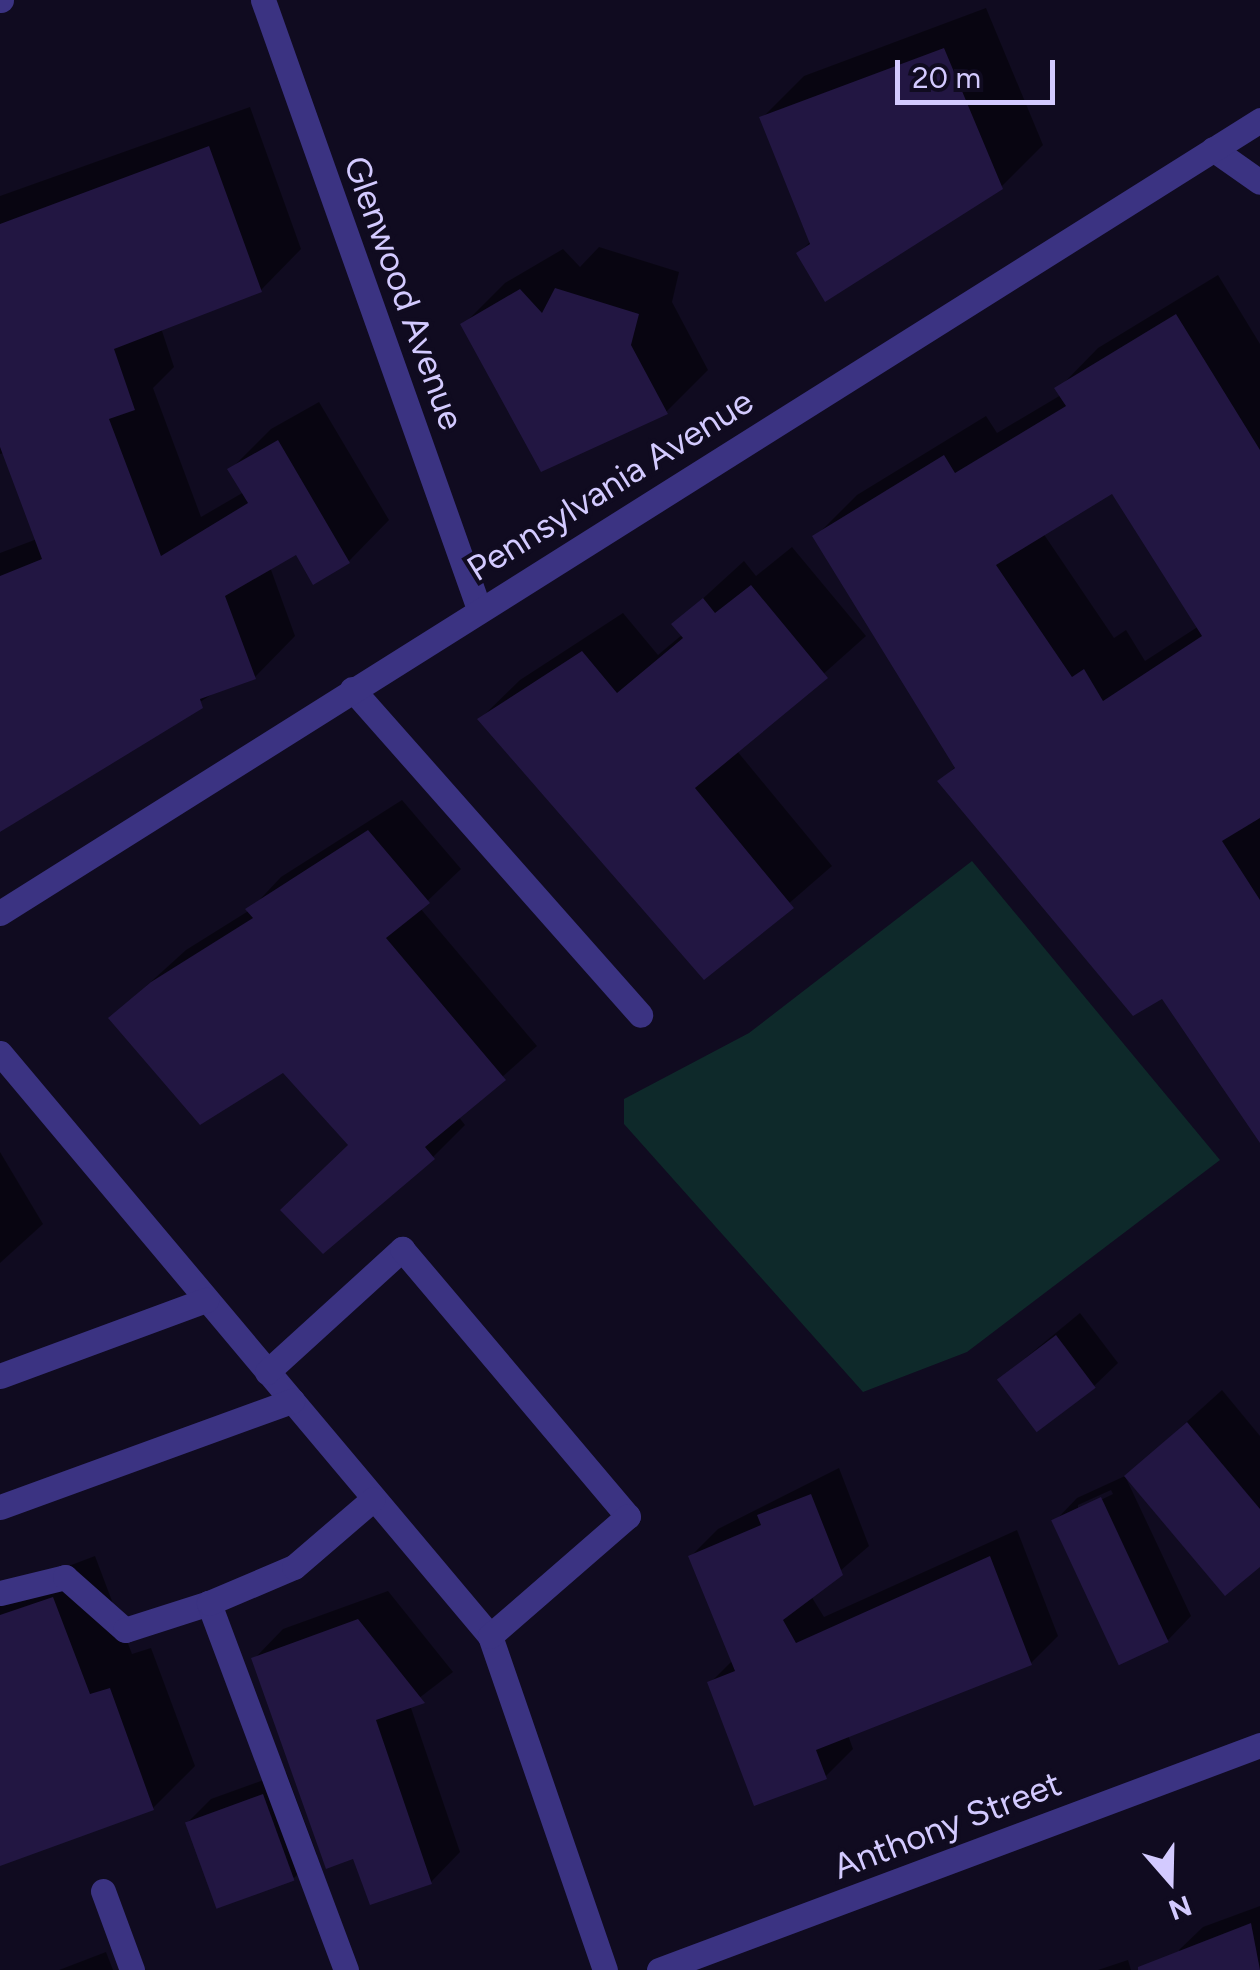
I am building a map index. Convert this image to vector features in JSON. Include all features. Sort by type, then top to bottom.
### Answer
[{"type":"street","name":"Glenwood Avenue","points":[[263,0],[479,609]]},
{"type":"street","name":"Pennsylvania Avenue","points":[[0,913],[1260,120]]},
{"type":"street","points":[[1213,149],[1260,182]]},
{"type":"street","points":[[352,689],[640,1016]]},
{"type":"street","points":[[0,1053],[490,1636],[605,1970]]},
{"type":"street","points":[[267,1372],[402,1249],[628,1516],[490,1636]]},
{"type":"street","points":[[0,1376],[206,1300]]},
{"type":"street","points":[[0,1507],[292,1401]]},
{"type":"street","points":[[0,1594],[65,1577],[125,1630],[209,1603],[294,1567],[374,1498]]},
{"type":"street","points":[[209,1603],[346,1970]]},
{"type":"street","name":"Anthony Street","points":[[660,1970],[1260,1744]]},
{"type":"street","points":[[102,1891],[132,1970]]},
{"type":"green space","points":[[972,861],[1220,1160],[967,1352],[863,1392],[624,1124],[624,1099],[749,1033]]},
{"type":"building","points":[[944,48],[1003,189],[825,302],[796,253],[810,244],[759,117]]},
{"type":"building","points":[[209,146],[262,292],[114,349],[135,410],[109,419],[161,556],[248,503],[227,469],[278,440],[350,563],[313,585],[296,555],[225,596],[256,679],[200,699],[203,708],[0,832],[0,576],[42,559],[0,447],[0,224]]},
{"type":"building","points":[[555,288],[639,314],[631,345],[668,414],[541,472],[460,324],[520,289],[542,313]]},
{"type":"building","points":[[1176,314],[1260,450],[1260,818],[1222,841],[1260,900],[1260,1143],[1162,999],[1133,1016],[937,781],[955,768],[812,536],[944,455],[955,473],[1066,406],[1054,388]],"holes":[[[1112,494],[1202,636],[1103,701],[1084,669],[1072,677],[996,565]]]},
{"type":"building","points":[[751,585],[828,678],[695,788],[794,908],[704,980],[477,719],[582,651],[617,693],[683,638],[671,624],[703,598],[715,613]]},
{"type":"building","points":[[368,830],[430,903],[386,938],[506,1080],[425,1147],[435,1159],[323,1254],[280,1210],[348,1145],[283,1073],[200,1125],[108,1018],[151,982],[253,918],[245,909]]},
{"type":"building","points":[[1056,1335],[1096,1388],[1037,1432],[997,1380]]},
{"type":"building","points":[[1187,1422],[1260,1509],[1260,1567],[1225,1596],[1124,1476]]},
{"type":"building","points":[[811,1494],[843,1575],[783,1620],[796,1643],[990,1556],[1032,1665],[816,1750],[827,1779],[754,1806],[707,1682],[735,1671],[688,1556],[761,1525],[757,1515]]},
{"type":"building","points":[[1101,1497],[1169,1642],[1119,1665],[1051,1520]]},
{"type":"building","points":[[53,1597],[90,1694],[110,1688],[154,1810],[0,1866],[0,1615]]},
{"type":"building","points":[[358,1619],[425,1703],[376,1720],[432,1884],[370,1905],[353,1859],[326,1869],[251,1658]]},
{"type":"building","points":[[263,1794],[294,1880],[216,1909],[185,1822]]},
{"type":"building","points":[[1251,1923],[1260,1970],[1138,1970],[1138,1967]]}]
